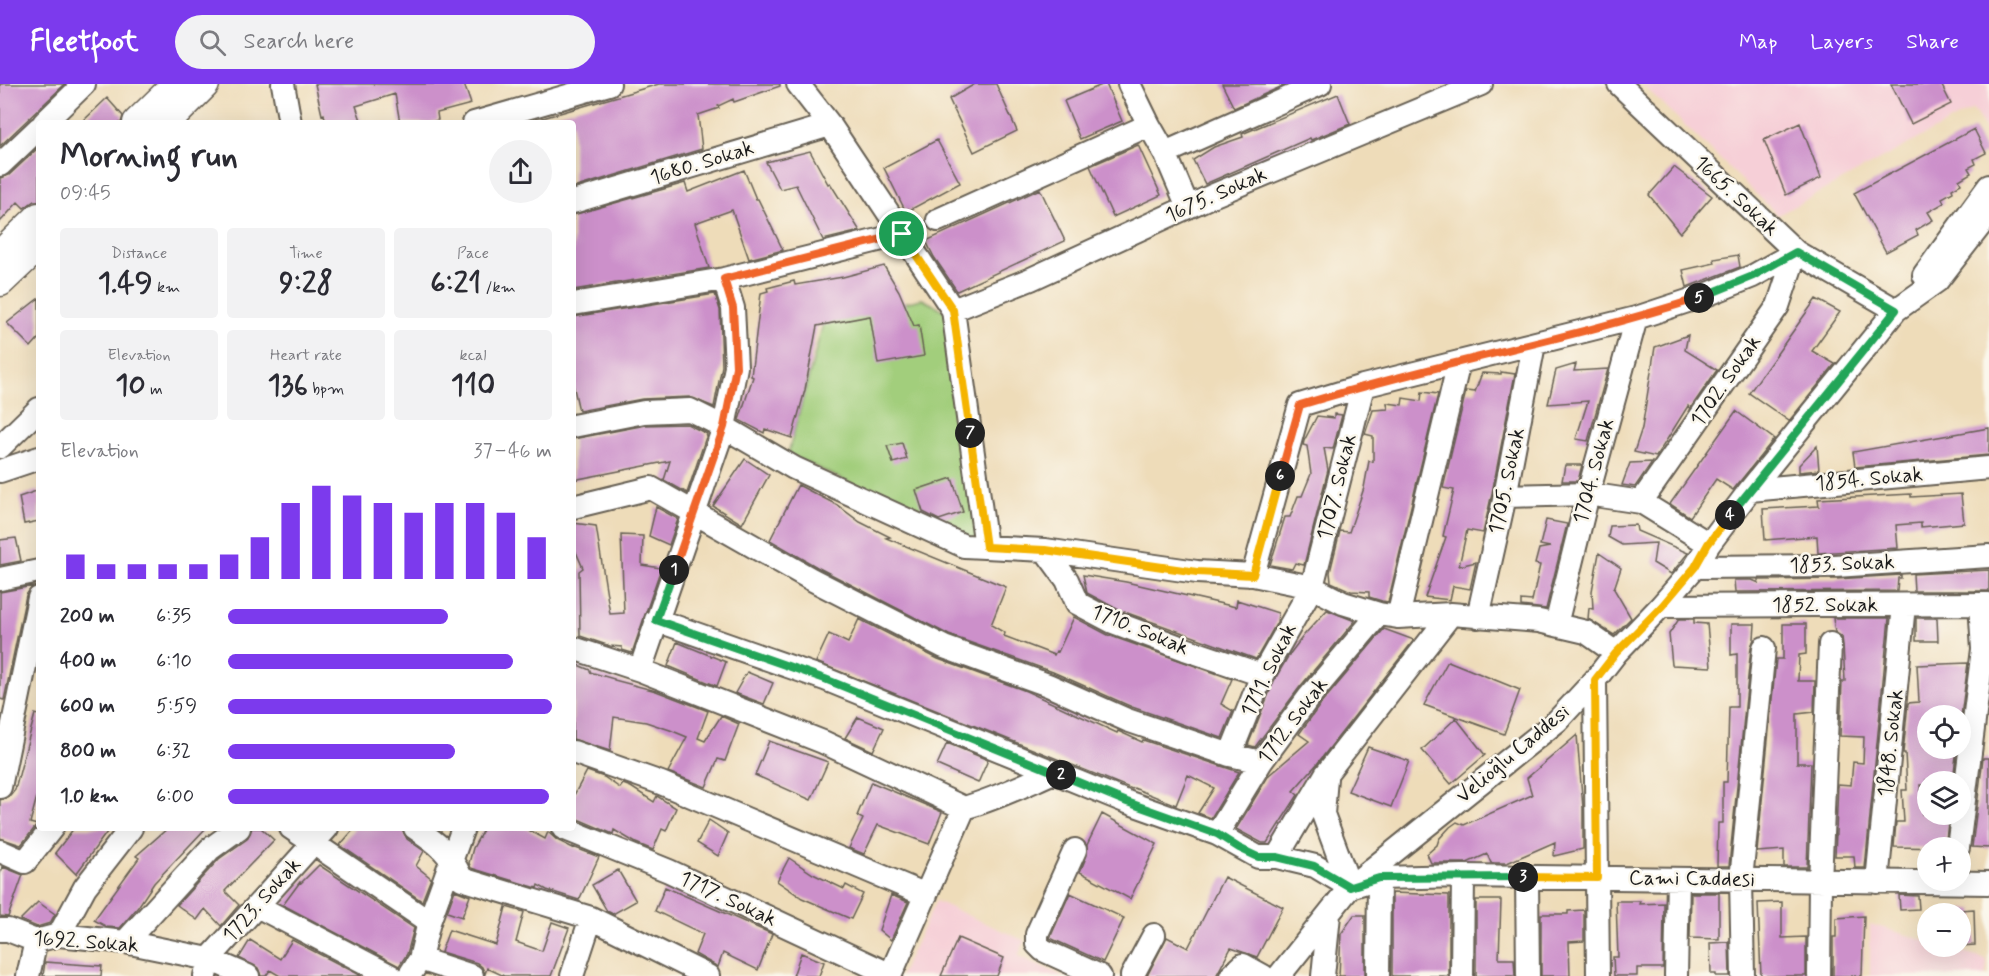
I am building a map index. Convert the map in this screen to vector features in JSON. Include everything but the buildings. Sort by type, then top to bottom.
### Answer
[{"type":"main road","points":[[141,120],[178,84]]},
{"type":"main road","points":[[168,120],[204,84]]},
{"type":"main road","points":[[0,256],[36,221]]},
{"type":"main road","points":[[0,281],[36,247]]},
{"type":"street","points":[[47,120],[84,84]]},
{"type":"street","points":[[283,84],[289,120]]},
{"type":"street","points":[[484,120],[609,84]]},
{"type":"street","points":[[798,84],[830,125],[953,310],[986,547]]},
{"type":"street","points":[[1128,84],[1166,153],[1188,207]]},
{"type":"street","points":[[1166,153],[1320,84]]},
{"type":"street","name":"1675. Sokak","points":[[953,310],[1031,279],[1188,207],[1481,84]]},
{"type":"street","name":"1665. Sokak","points":[[1620,84],[1796,252],[1896,310]]},
{"type":"street","name":"1680. Sokak","points":[[576,201],[830,125]]},
{"type":"street","points":[[938,220],[1149,125]]},
{"type":"street","points":[[0,165],[36,131]]},
{"type":"street","points":[[1916,296],[1925,271],[1989,186]]},
{"type":"street","name":"Velioğlu Caddesi","points":[[1279,976],[1350,887],[1557,722],[1616,653],[1662,606],[1695,567],[1708,544],[1749,490],[1896,310],[1937,281],[1989,214]]},
{"type":"street","points":[[576,304],[724,279],[902,234]]},
{"type":"street","points":[[1253,575],[1300,405],[1363,386],[1636,318],[1734,284],[1796,252]]},
{"type":"street","name":"1702. Sokak","points":[[1641,502],[1778,306],[1796,252]]},
{"type":"street","points":[[640,670],[724,427],[736,367],[733,308],[724,279]]},
{"type":"street","name":"1704. Sokak","points":[[1556,625],[1588,494],[1636,318]]},
{"type":"street","name":"1705. Sokak","points":[[1478,617],[1505,496],[1534,344]]},
{"type":"street","name":"1712. Sokak","points":[[1217,834],[1261,762],[1309,697],[1388,616],[1459,362]]},
{"type":"street","name":"1707. Sokak","points":[[1312,588],[1363,386]]},
{"type":"street","points":[[576,425],[644,412],[690,410],[794,468],[964,546],[1045,550],[1197,572],[1253,575],[1312,588],[1343,603],[1388,616],[1451,614],[1539,621],[1586,632],[1616,653]]},
{"type":"street","points":[[0,447],[36,412]]},
{"type":"street","points":[[0,471],[36,459]]},
{"type":"street","name":"1854. Sokak","points":[[1749,490],[1989,468]]},
{"type":"street","points":[[576,506],[651,488],[811,579],[944,647],[1048,685],[1127,720],[1230,755],[1261,762]]},
{"type":"street","points":[[1505,496],[1588,494],[1641,502],[1708,544]]},
{"type":"street","name":"1710. Sokak","points":[[1045,550],[1067,580],[1077,603],[1124,626],[1262,675]]},
{"type":"street","name":"1853. Sokak","points":[[1695,567],[1835,566],[1989,556]]},
{"type":"street","points":[[0,579],[36,572]]},
{"type":"street","name":"1711. Sokak","points":[[1230,755],[1262,675],[1312,588]]},
{"type":"street","points":[[1959,837],[1983,649],[1985,604]]},
{"type":"street","name":"1852. Sokak","points":[[1662,606],[1985,604]]},
{"type":"street","name":"1848. Sokak","points":[[1877,882],[1904,605]]},
{"type":"street","points":[[1277,857],[1326,774],[1451,614]]},
{"type":"street","points":[[656,620],[825,679],[1127,802],[1217,834],[1258,857],[1277,857],[1314,866],[1350,887]]},
{"type":"street","points":[[0,787],[29,700],[36,629]]},
{"type":"street","points":[[1818,976],[1830,644]]},
{"type":"street","points":[[1743,976],[1741,880],[1764,648]]},
{"type":"street","points":[[576,649],[640,670],[823,742],[964,808],[993,800],[1012,789],[1054,772]]},
{"type":"street","points":[[1595,680],[1598,976]]},
{"type":"street","points":[[576,753],[661,783],[926,895]]},
{"type":"street","points":[[1326,774],[1323,814],[1350,887]]},
{"type":"street","points":[[891,976],[964,808]]},
{"type":"street","points":[[0,851],[25,862],[50,831]]},
{"type":"street","points":[[59,935],[85,887],[129,831]]},
{"type":"street","points":[[125,942],[210,849],[235,831]]},
{"type":"street","points":[[302,831],[320,836],[429,922]]},
{"type":"street","points":[[419,831],[437,843],[452,858],[462,879],[591,918],[708,976]]},
{"type":"street","points":[[462,831],[415,967],[472,976]]},
{"type":"street","name":"1717. Sokak","points":[[570,831],[669,871],[891,976]]},
{"type":"street","name":"1723. Sokak","points":[[207,968],[256,906],[320,836]]},
{"type":"street","points":[[1075,850],[1037,934],[1037,944],[1043,950],[1100,976]]},
{"type":"street","points":[[1462,976],[1463,876]]},
{"type":"street","name":"Cami Caddesi","points":[[1350,887],[1379,878],[1463,876],[1917,882]]},
{"type":"street","points":[[1527,877],[1528,976]]},
{"type":"street","points":[[1378,976],[1379,878]]},
{"type":"street","points":[[1676,976],[1678,879]]},
{"type":"street","name":"Cami Caddesi","points":[[1971,883],[1989,884]]},
{"type":"street","points":[[256,906],[392,976]]},
{"type":"street","points":[[1323,976],[1329,915]]},
{"type":"street","points":[[572,976],[591,918]]},
{"type":"street","name":"1692. Sokak","points":[[0,930],[8,930],[36,941],[59,935],[125,942],[207,968],[248,976]]},
{"type":"street","points":[[1132,976],[1154,935]]},
{"type":"street","points":[[28,976],[36,941]]},
{"type":"street","points":[[1231,976],[1244,965],[1263,976]]},
{"type":"shaded area","points":[[1642,84],[1989,84],[1989,135],[1973,109],[1778,215]]},
{"type":"shaded area","points":[[936,901],[1025,941],[1018,956],[1063,976],[900,976]]},
{"type":"shaded area","points":[[1870,924],[1917,938],[1917,957],[1971,955],[1987,960],[1986,976],[1870,976]]},
{"type":"green space","points":[[922,299],[957,317],[989,541],[965,537],[788,454],[824,320]]},
{"type":"route","points":[[902,234],[953,310],[986,547],[1045,550],[1197,572],[1253,575],[1300,405],[1363,386],[1636,318],[1706,295],[1753,276],[1796,252],[1896,310],[1749,490],[1708,544],[1695,567],[1662,606],[1616,653],[1595,680],[1597,878],[1463,876],[1379,878],[1350,887],[1314,866],[1277,857],[1258,857],[1217,834],[1127,802],[825,679],[656,620],[724,427],[736,367],[733,308],[724,279],[902,234]]}]
